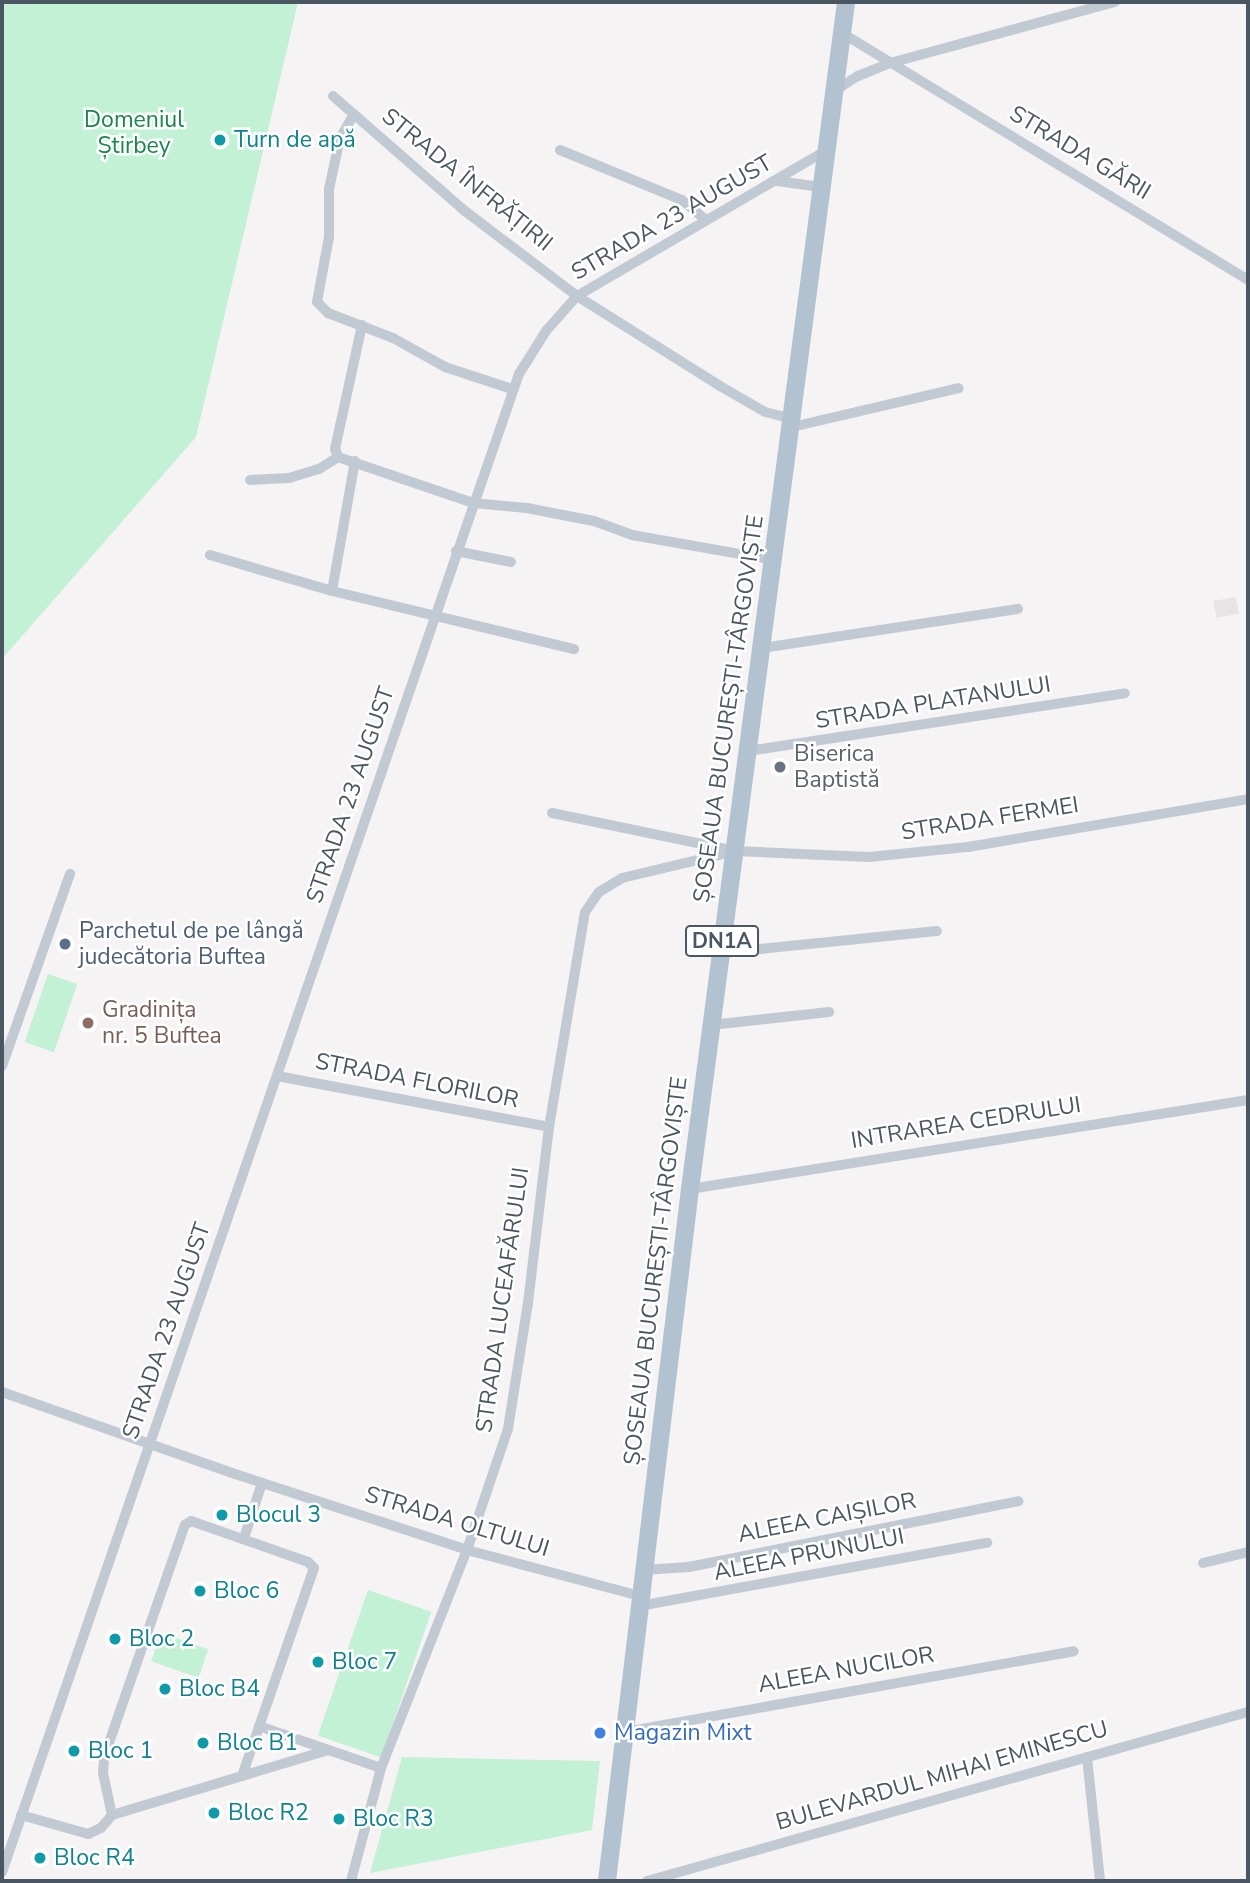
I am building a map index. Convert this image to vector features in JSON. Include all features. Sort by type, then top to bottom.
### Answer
[{"type":"main road","name":"ȘOSEAUA BUCUREȘTI-TÂRGOVIȘTE","points":[[607,1881],[643,1570],[721,953],[792,423],[832,92],[846,2]]},
{"type":"street","points":[[832,92],[858,76],[890,63],[1115,2]]},
{"type":"street","name":"STRADA GĂRII","points":[[842,33],[1248,279]]},
{"type":"street","name":"STRADA ÎNFRĂȚIRII","points":[[333,96],[465,211],[578,296],[765,412],[792,423],[959,388]]},
{"type":"street","points":[[354,114],[340,138],[329,189],[329,237],[316,295],[320,308],[362,325],[445,367],[513,389]]},
{"type":"street","points":[[560,150],[682,200],[706,220]]},
{"type":"street","name":"STRADA 23 AUGUST","points":[[2,1872],[513,389],[532,350],[578,296],[825,151]]},
{"type":"street","points":[[777,181],[821,187]]},
{"type":"street","points":[[338,457],[335,449],[362,325]]},
{"type":"street","points":[[250,480],[289,478],[319,470],[338,457],[472,503],[527,508],[594,521],[632,535],[774,560]]},
{"type":"street","points":[[332,591],[355,461]]},
{"type":"street","points":[[456,551],[511,562]]},
{"type":"street","points":[[210,555],[332,591],[574,649]]},
{"type":"street","points":[[762,648],[1018,609]]},
{"type":"street","name":"STRADA PLATANULUI","points":[[748,751],[1125,693]]},
{"type":"street","name":"STRADA FERMEI","points":[[736,851],[846,857],[913,854],[1248,799]]},
{"type":"street","points":[[552,813],[736,851]]},
{"type":"street","name":"STRADA LUCEAFĂRULUI","points":[[351,1881],[381,1768],[467,1550],[499,1460],[512,1410],[549,1127],[582,921],[599,892],[622,878],[736,851]]},
{"type":"street","points":[[2,1066],[69,874]]},
{"type":"street","points":[[721,953],[937,931]]},
{"type":"street","points":[[712,1025],[829,1012]]},
{"type":"street","name":"STRADA FLORILOR","points":[[277,1076],[549,1127]]},
{"type":"street","name":"INTRAREA CEDRULUI","points":[[691,1189],[1248,1100]]},
{"type":"street","name":"STRADA OLTULUI","points":[[2,1392],[262,1483],[467,1550],[640,1601]]},
{"type":"street","points":[[244,1538],[262,1483]]},
{"type":"street","name":"ALEEA CAIȘILOR","points":[[643,1570],[689,1567],[1018,1501]]},
{"type":"street","points":[[112,1815],[103,1773],[104,1757],[185,1525],[195,1521],[308,1562],[314,1569],[242,1776]]},
{"type":"street","name":"ALEEA PRUNULUI","points":[[640,1601],[987,1543]]},
{"type":"street","points":[[1203,1563],[1248,1552]]},
{"type":"street","name":"ALEEA NUCILOR","points":[[625,1732],[1074,1651]]},
{"type":"street","name":"BULEVARDUL MIHAI EMINESCU","points":[[647,1881],[1248,1712]]},
{"type":"street","points":[[259,1726],[381,1768]]},
{"type":"street","points":[[21,1815],[88,1834],[102,1828],[112,1815],[328,1750]]},
{"type":"street","points":[[1087,1758],[1100,1881]]},
{"type":"shaded area","points":[[1236,597],[1239,614],[1216,618],[1213,601]]},
{"type":"green space","name":"Domeniul Știrbey","points":[[2,2],[298,2],[196,437],[2,659]]},
{"type":"green space","points":[[48,974],[77,984],[54,1052],[25,1042]]},
{"type":"green space","points":[[368,1590],[431,1612],[381,1757],[318,1736]]},
{"type":"green space","points":[[161,1633],[208,1649],[199,1678],[151,1661]]},
{"type":"green space","points":[[402,1757],[600,1761],[592,1830],[370,1873]]},
{"type":"place","name":"Turn de apă","points":[[220,140]]},
{"type":"place","name":"Biserica Baptistă","points":[[780,767]]},
{"type":"place","name":"Parchetul de pe lângă judecătoria Buftea","points":[[65,944]]},
{"type":"place","name":"Gradinița nr. 5 Buftea","points":[[88,1023]]},
{"type":"place","name":"Blocul 3","points":[[222,1515]]},
{"type":"place","name":"Bloc 6","points":[[200,1591]]},
{"type":"place","name":"Bloc 2","points":[[115,1639]]},
{"type":"place","name":"Bloc 7","points":[[318,1662]]},
{"type":"place","name":"Bloc B4","points":[[165,1689]]},
{"type":"place","name":"Magazin Mixt","points":[[600,1733]]},
{"type":"place","name":"Bloc B1","points":[[203,1743]]},
{"type":"place","name":"Bloc 1","points":[[74,1751]]},
{"type":"place","name":"Bloc R2","points":[[214,1813]]},
{"type":"place","name":"Bloc R3","points":[[339,1819]]},
{"type":"place","name":"Bloc R4","points":[[40,1858]]}]
